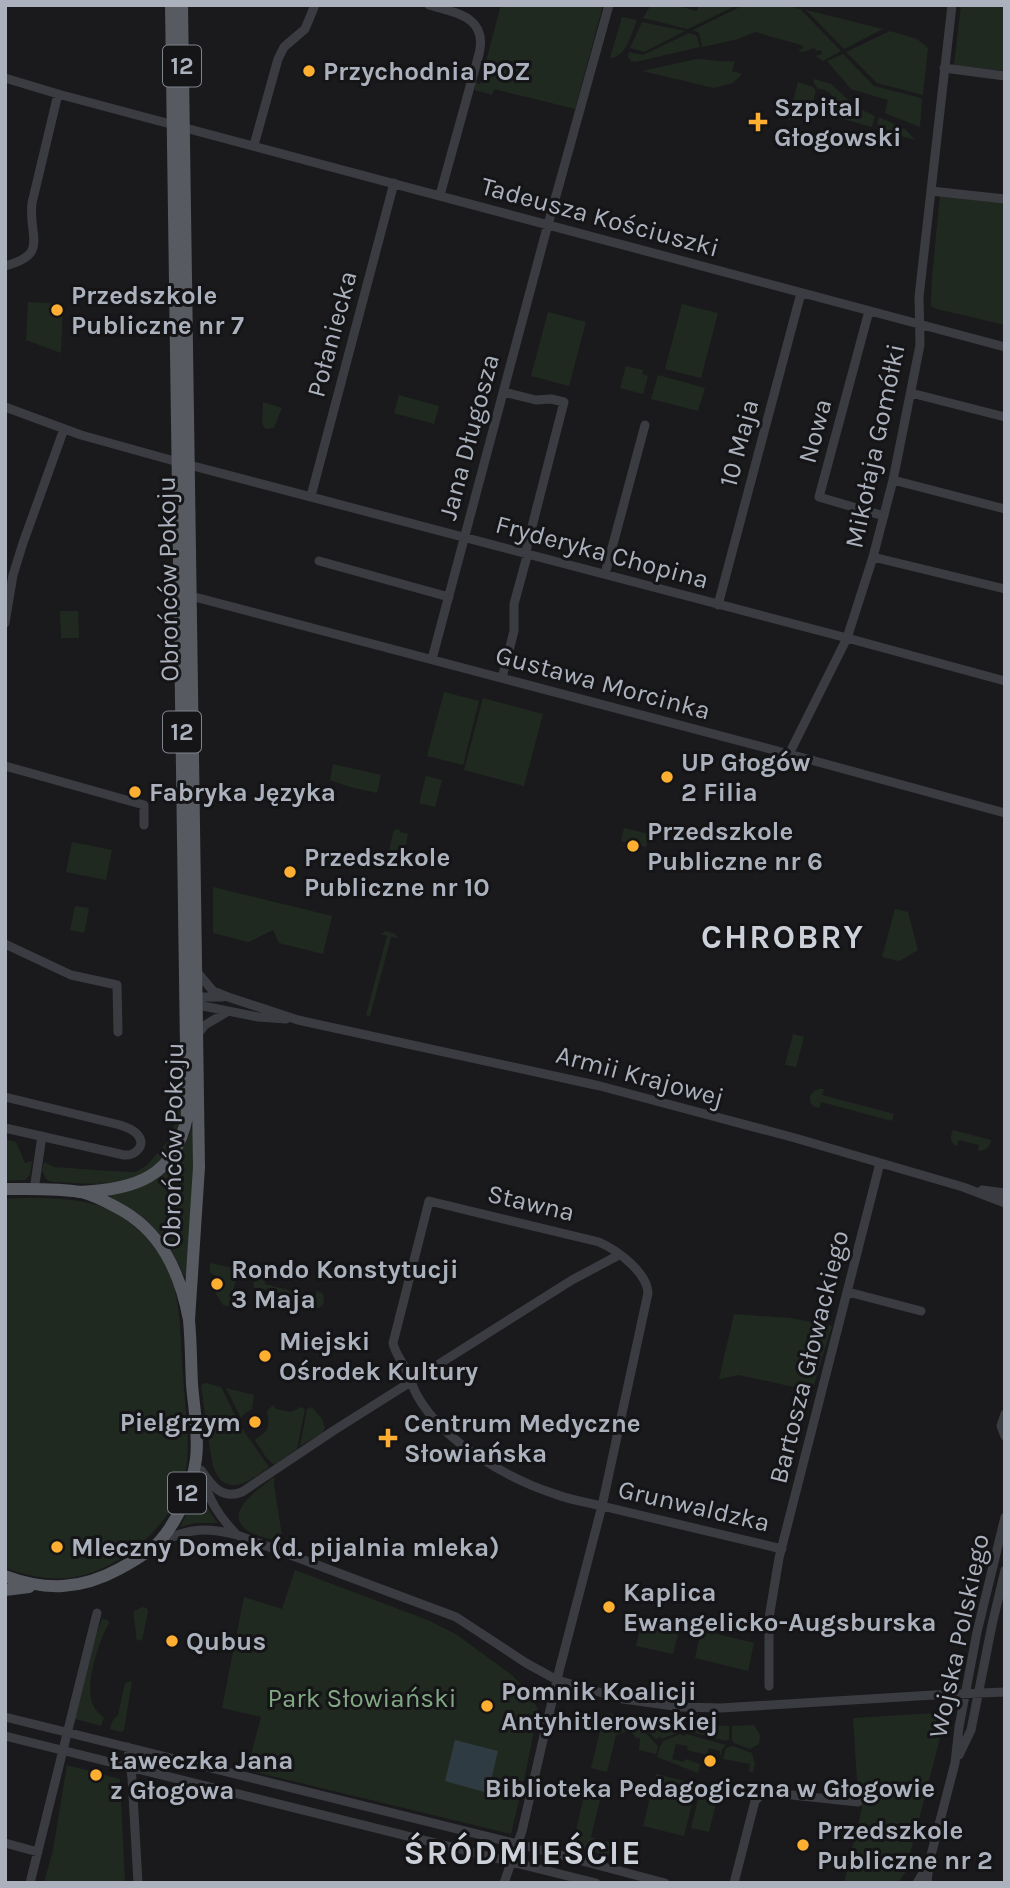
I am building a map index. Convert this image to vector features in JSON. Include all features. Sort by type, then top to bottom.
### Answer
[{"type":"main road","name":"Obrońców Pokoju","points":[[171,5],[178,125],[194,1002],[197,1035],[199,1177],[190,1320]]},
{"type":"main road","name":"Obrońców Pokoju","points":[[178,125],[181,5]]},
{"type":"main road","name":"Obrońców Pokoju","points":[[79,1192],[122,1188],[142,1181],[162,1167],[173,1155],[185,1129],[197,972],[191,596],[184,464]]},
{"type":"main road","name":"12","points":[[5,1189],[79,1192],[95,1196],[124,1211],[144,1225],[155,1237],[179,1279],[190,1320],[196,1436],[196,1457],[190,1484],[174,1520],[158,1543],[124,1567],[100,1579],[73,1586],[5,1590]]},
{"type":"main road","name":"12","points":[[5,1577],[50,1587]]},
{"type":"street","points":[[254,145],[281,53],[284,47],[305,29],[315,5]]},
{"type":"street","points":[[429,5],[474,22],[480,30],[481,38],[479,54],[440,195]]},
{"type":"street","name":"Jana Długosza","points":[[432,659],[609,5]]},
{"type":"street","name":"Mikołaja Gomółki","points":[[789,754],[847,638],[873,557],[893,480],[920,345],[919,297],[952,5]]},
{"type":"street","points":[[944,68],[1005,76]]},
{"type":"street","name":"Tadeusza Kościuszki","points":[[5,78],[1005,346]]},
{"type":"street","points":[[5,266],[23,260],[31,254],[34,246],[32,203],[58,94]]},
{"type":"street","name":"Połaniecka","points":[[311,496],[394,183]]},
{"type":"street","points":[[931,191],[1005,199]]},
{"type":"street","name":"10 Maja","points":[[718,605],[801,293]]},
{"type":"street","name":"Nowa","points":[[869,311],[819,497],[884,516]]},
{"type":"street","points":[[502,678],[514,631],[514,604],[527,546],[564,402],[536,400],[503,392]]},
{"type":"street","points":[[911,393],[1005,417]]},
{"type":"street","name":"Fryderyka Chopina","points":[[5,407],[64,429],[184,464],[1005,681]]},
{"type":"street","points":[[605,574],[645,425]]},
{"type":"street","points":[[5,623],[13,575],[23,542],[64,429]]},
{"type":"street","points":[[893,480],[1005,509]]},
{"type":"street","points":[[873,557],[1005,589]]},
{"type":"street","points":[[318,561],[449,597]]},
{"type":"street","name":"Gustawa Morcinka","points":[[191,596],[1005,813]]},
{"type":"street","points":[[5,766],[144,805],[144,825]]},
{"type":"street","points":[[5,944],[71,975],[117,985],[118,1032]]},
{"type":"street","name":"Armii Krajowej","points":[[197,972],[213,990],[298,1020],[573,1079],[795,1138],[967,1188],[1005,1203]]},
{"type":"street","name":"Armii Krajowej","points":[[194,1002],[228,997]]},
{"type":"street","name":"Armii Krajowej","points":[[194,1002],[227,1012],[298,1020]]},
{"type":"street","points":[[197,1035],[205,1026],[227,1012]]},
{"type":"street","points":[[5,1097],[120,1125],[137,1133],[141,1144],[136,1153],[129,1156],[5,1128]]},
{"type":"street","points":[[34,1190],[42,1136]]},
{"type":"street","name":"Bartosza Głowackiego","points":[[769,1686],[769,1618],[782,1549],[880,1163]]},
{"type":"street","name":"Armii Krajowej","points":[[967,1188],[1005,1194]]},
{"type":"street","name":"Stawna","points":[[429,1201],[591,1239],[608,1246],[641,1275],[646,1282],[648,1293],[602,1506],[518,1844],[504,1883]]},
{"type":"street","name":"Grunwaldzka","points":[[429,1201],[393,1339],[395,1351],[418,1397],[437,1420],[468,1449],[489,1464],[535,1488],[782,1549]]},
{"type":"street","points":[[201,1470],[214,1488],[222,1493],[242,1492],[572,1280],[620,1255]]},
{"type":"street","points":[[848,1292],[921,1311]]},
{"type":"street","points":[[1005,1414],[1001,1426],[1005,1436]]},
{"type":"street","points":[[196,1436],[201,1470],[212,1503],[237,1535]]},
{"type":"street","name":"Wojska Polskiego","points":[[956,1763],[959,1727],[977,1632],[1005,1517]]},
{"type":"street","points":[[158,1543],[186,1532],[206,1529],[237,1535],[456,1617],[557,1680],[623,1699],[703,1708],[1005,1692]]},
{"type":"street","name":"Wojska Polskiego","points":[[927,1883],[929,1863],[956,1763],[971,1730],[1005,1570]]},
{"type":"street","points":[[30,1883],[97,1613]]},
{"type":"street","points":[[5,1717],[666,1883]]},
{"type":"street","points":[[5,1736],[596,1883]]},
{"type":"street","points":[[128,1747],[138,1883]]},
{"type":"street","points":[[734,1883],[755,1801],[762,1794],[858,1802]]},
{"type":"street","points":[[5,1843],[38,1852]]},
{"type":"street","name":"Wojska Polskiego","points":[[917,1883],[929,1863]]},
{"type":"green space","points":[[501,5],[603,5],[575,109],[494,89],[492,95],[475,90],[475,83],[480,84]]},
{"type":"green space","points":[[651,5],[674,5],[697,11],[699,5],[735,6],[688,29],[643,18]]},
{"type":"green space","points":[[744,5],[784,5],[800,9],[841,51],[823,61],[815,56],[822,54],[821,50],[816,51],[815,48],[802,52],[798,50],[804,48],[801,45],[755,32],[738,39],[702,47],[699,33],[693,30]]},
{"type":"green space","points":[[961,5],[1005,5],[1005,71],[954,65]]},
{"type":"green space","points":[[806,10],[883,29],[844,49]]},
{"type":"green space","points":[[622,17],[637,20],[624,49],[616,57],[610,58]]},
{"type":"green space","points":[[642,22],[685,31],[644,52],[630,48]]},
{"type":"green space","points":[[890,31],[917,39],[928,48],[923,95],[877,83],[846,52]]},
{"type":"green space","points":[[689,33],[697,36],[700,47],[635,62],[628,57],[629,52],[643,55]]},
{"type":"green space","points":[[843,54],[874,86],[921,98],[920,127],[885,113],[888,100],[851,89],[827,61]]},
{"type":"green space","points":[[696,59],[735,61],[732,71],[742,74],[733,83],[714,88],[642,71]]},
{"type":"green space","points":[[814,79],[831,84],[856,107],[875,116],[872,127],[835,117],[832,111],[832,96],[827,91],[818,89]]},
{"type":"green space","points":[[798,82],[813,87],[816,91],[814,103],[821,111],[830,113],[832,118],[803,110],[788,121]]},
{"type":"green space","points":[[879,117],[905,129],[915,140],[876,129]]},
{"type":"green space","points":[[940,194],[1005,202],[1005,325],[931,306]]},
{"type":"green space","points":[[28,302],[63,304],[61,353],[26,340]]},
{"type":"green space","points":[[682,304],[718,313],[701,378],[665,369]]},
{"type":"green space","points":[[548,312],[586,322],[569,386],[531,376]]},
{"type":"green space","points":[[626,366],[643,370],[642,374],[648,376],[643,394],[620,388]]},
{"type":"green space","points":[[658,375],[705,388],[698,411],[651,399]]},
{"type":"green space","points":[[399,395],[439,406],[434,424],[394,413]]},
{"type":"green space","points":[[263,402],[282,408],[274,428],[265,429],[262,423]]},
{"type":"green space","points":[[60,611],[78,611],[79,638],[61,638]]},
{"type":"green space","points":[[444,692],[479,701],[463,765],[427,756]]},
{"type":"green space","points":[[483,698],[543,714],[524,786],[464,770]]},
{"type":"green space","points":[[333,764],[381,775],[377,793],[330,780]]},
{"type":"green space","points":[[426,776],[442,780],[435,807],[419,803]]},
{"type":"green space","points":[[624,828],[649,834],[646,847],[621,841]]},
{"type":"green space","points":[[399,829],[400,832],[408,834],[404,854],[389,850],[394,830]]},
{"type":"green space","points":[[72,842],[112,850],[106,880],[66,872]]},
{"type":"green space","points":[[213,887],[332,916],[323,954],[279,943],[273,930],[249,942],[213,933]]},
{"type":"green space","points":[[75,906],[89,908],[84,933],[70,930]]},
{"type":"green space","points":[[895,909],[908,912],[918,950],[899,961],[882,957]]},
{"type":"green space","points":[[386,931],[398,938],[391,937],[370,1016],[366,1015],[387,936],[381,934]]},
{"type":"green space","points":[[793,1034],[804,1037],[796,1067],[785,1065]]},
{"type":"green space","points":[[183,1056],[182,1118],[168,1151],[157,1164],[145,1173],[116,1182],[85,1184],[47,1180],[42,1171],[44,1162],[54,1167],[136,1172],[147,1165],[169,1140],[175,1123],[178,1105],[177,1058]]},
{"type":"green space","points":[[824,1089],[822,1095],[894,1114],[892,1121],[821,1102],[819,1108],[813,1106],[810,1096]]},
{"type":"green space","points":[[194,1126],[187,1277],[154,1227],[133,1210],[105,1195],[136,1189],[160,1176],[179,1156]]},
{"type":"green space","points":[[953,1130],[991,1142],[980,1151],[979,1145],[959,1140],[957,1146],[951,1139]]},
{"type":"green space","points":[[5,1139],[16,1142],[25,1163],[32,1161],[30,1175],[25,1180],[5,1181]]},
{"type":"green space","points":[[5,1199],[70,1200],[95,1204],[114,1212],[140,1232],[161,1256],[171,1277],[178,1304],[188,1441],[184,1480],[177,1498],[167,1515],[139,1545],[105,1567],[68,1578],[36,1576],[5,1568]]},
{"type":"green space","points":[[210,1263],[237,1269],[229,1306],[223,1305],[215,1292],[219,1281],[210,1273]]},
{"type":"green space","points":[[265,1277],[265,1284],[315,1297],[317,1290],[323,1294],[324,1303],[319,1308],[312,1309],[314,1302],[263,1289],[260,1296],[253,1285],[256,1279]]},
{"type":"green space","points":[[734,1314],[790,1318],[832,1326],[812,1391],[739,1375],[719,1379]]},
{"type":"green space","points":[[206,1383],[221,1387],[241,1427],[269,1467],[245,1483],[227,1484],[221,1480],[213,1466],[201,1385]]},
{"type":"green space","points":[[226,1388],[254,1395],[252,1409],[241,1418]]},
{"type":"green space","points":[[273,1405],[276,1409],[291,1412],[301,1407],[305,1409],[297,1449],[274,1465],[255,1440],[267,1428],[267,1411]]},
{"type":"green space","points":[[312,1407],[322,1419],[325,1428],[322,1433],[300,1446],[307,1409]]},
{"type":"green space","points":[[274,1477],[283,1543],[249,1531],[240,1522],[239,1514],[247,1500]]},
{"type":"green space","points":[[196,1487],[218,1523],[196,1523],[180,1527],[188,1511]]},
{"type":"green space","name":"Park Słowiański","points":[[295,1570],[430,1621],[457,1635],[513,1676],[531,1695],[538,1710],[511,1834],[247,1770],[261,1717],[222,1708],[244,1597],[282,1609]]},
{"type":"green space","points":[[147,1608],[148,1612],[142,1641],[136,1639],[134,1611]]},
{"type":"green space","points":[[102,1619],[108,1620],[109,1623],[97,1651],[90,1687],[93,1705],[104,1718],[101,1726],[75,1719]]},
{"type":"green space","points":[[642,1621],[679,1630],[673,1654],[636,1646]]},
{"type":"green space","points":[[701,1630],[754,1643],[748,1671],[695,1658]]},
{"type":"green space","points":[[132,1681],[124,1730],[121,1732],[110,1729],[118,1715],[125,1683]]},
{"type":"green space","points":[[608,1713],[631,1720],[628,1731],[616,1735],[607,1772],[591,1768],[604,1715]]},
{"type":"green space","points":[[935,1713],[940,1715],[944,1723],[905,1873],[898,1883],[844,1883],[862,1808],[858,1794],[853,1718]]},
{"type":"green space","points":[[636,1720],[659,1723],[679,1732],[656,1739]]},
{"type":"green space","points":[[635,1722],[658,1746],[656,1754],[639,1750],[640,1739],[632,1733]]},
{"type":"green space","points":[[689,1725],[729,1726],[729,1739],[726,1741],[687,1731]]},
{"type":"green space","points":[[754,1725],[760,1735],[759,1744],[750,1749],[734,1743],[732,1726]]},
{"type":"green space","points":[[680,1734],[726,1745],[720,1758],[720,1751],[709,1748],[707,1755],[687,1750],[688,1746],[676,1744],[672,1759],[684,1762],[685,1759],[700,1764],[698,1773],[657,1757],[663,1741]]},
{"type":"green space","points":[[733,1746],[752,1753],[755,1764],[753,1772],[749,1772],[750,1764],[723,1759],[726,1748]]},
{"type":"green space","points":[[67,1765],[120,1779],[125,1883],[44,1883],[53,1850]]},
{"type":"green space","points":[[656,1774],[697,1784],[684,1836],[643,1826]]},
{"type":"green space","points":[[699,1795],[717,1799],[709,1832],[691,1828]]},
{"type":"green space","points":[[584,1796],[600,1800],[591,1837],[603,1843],[616,1843],[609,1856],[572,1847]]},
{"type":"shaded area","points":[[455,1740],[498,1751],[488,1793],[445,1781]]},
{"type":"place","name":"Przychodnia POZ","points":[[309,71]]},
{"type":"place","name":"Szpital Głogowski","points":[[758,122]]},
{"type":"place","name":"Przedszkole Publiczne nr 7","points":[[57,310]]},
{"type":"place","name":"UP Głogów 2 Filia","points":[[667,777]]},
{"type":"place","name":"Fabryka Języka","points":[[135,792]]},
{"type":"place","name":"Przedszkole Publiczne nr 6","points":[[633,846]]},
{"type":"place","name":"Przedszkole Publiczne nr 10","points":[[290,872]]},
{"type":"place","name":"Rondo Konstytucji 3 Maja","points":[[217,1284]]},
{"type":"place","name":"Miejski Ośrodek Kultury","points":[[265,1356]]},
{"type":"place","name":"Pielgrzym","points":[[255,1422]]},
{"type":"place","name":"Centrum Medyczne Słowiańska","points":[[388,1438]]},
{"type":"place","name":"Mleczny Domek (d. pijalnia mleka)","points":[[57,1547]]},
{"type":"place","name":"Kaplica Ewangelicko-Augsburska","points":[[609,1607]]},
{"type":"place","name":"Qubus","points":[[172,1641]]},
{"type":"place","name":"Pomnik Koalicji Antyhitlerowskiej","points":[[487,1706]]},
{"type":"place","name":"Biblioteka Pedagogiczna w Głogowie","points":[[710,1761]]},
{"type":"place","name":"Ławeczka Jana z Głogowa","points":[[96,1775]]},
{"type":"place","name":"Przedszkole Publiczne nr 2","points":[[803,1845]]},
{"type":"district","name":"CHROBRY","points":[[783,937]]},
{"type":"district","name":"ŚRÓDMIEŚCIE","points":[[523,1853]]}]
